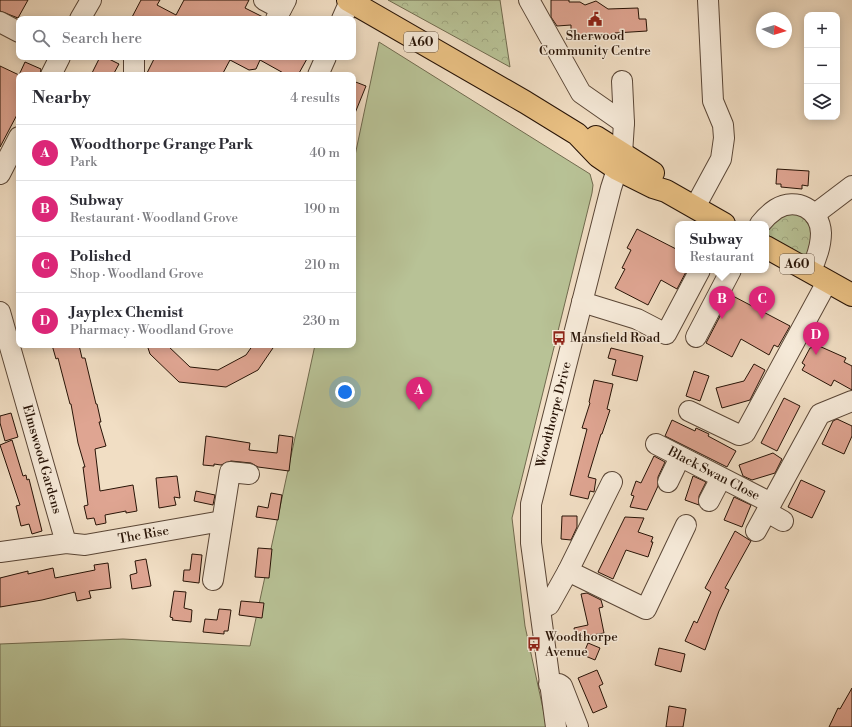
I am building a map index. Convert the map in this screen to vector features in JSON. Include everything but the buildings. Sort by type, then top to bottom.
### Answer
[{"type":"highway","name":"A60","points":[[347,7],[497,85],[577,134],[598,156],[620,161],[653,187],[666,191],[719,221]]},
{"type":"highway","name":"A60","points":[[769,249],[852,295]]},
{"type":"street","points":[[82,16],[91,0]]},
{"type":"street","points":[[264,0],[281,9]]},
{"type":"street","points":[[529,0],[581,93],[624,122]]},
{"type":"street","points":[[695,207],[721,159],[724,138],[723,126],[713,101],[708,0]]},
{"type":"street","points":[[0,22],[16,30]]},
{"type":"street","points":[[52,72],[58,60]]},
{"type":"street","points":[[134,60],[134,72]]},
{"type":"street","points":[[319,72],[325,60]]},
{"type":"street","name":"Woodthorpe Drive","points":[[556,727],[531,542],[531,504],[534,485],[610,188],[620,161],[624,122],[622,81]]},
{"type":"street","points":[[0,174],[16,143]]},
{"type":"street","points":[[815,214],[852,186]]},
{"type":"street","points":[[689,411],[739,435],[745,433],[818,277],[816,261],[821,232],[815,214],[807,208],[797,204],[784,205],[776,209],[763,221]]},
{"type":"street","points":[[582,302],[637,319],[666,334],[698,273]]},
{"type":"street","points":[[696,337],[729,273]]},
{"type":"street","name":"Elmswood Gardens","points":[[0,312],[66,543]]},
{"type":"street","name":"Black Swan Close","points":[[756,531],[774,512],[820,414],[852,401]]},
{"type":"street","name":"Black Swan Close","points":[[656,444],[722,478],[774,512]]},
{"type":"street","points":[[668,482],[680,457]]},
{"type":"street","points":[[213,580],[230,472],[248,474]]},
{"type":"street","points":[[709,501],[722,478]]},
{"type":"street","points":[[540,608],[549,604],[568,571],[612,482]]},
{"type":"street","name":"The Rise","points":[[66,543],[85,545],[222,521]]},
{"type":"street","points":[[568,571],[646,609],[686,525]]},
{"type":"street","points":[[0,552],[66,543]]},
{"type":"street","points":[[549,684],[559,684],[562,686],[578,727]]},
{"type":"green space","points":[[388,0],[500,0],[510,67]]},
{"type":"green space","points":[[379,42],[590,174],[593,185],[592,193],[512,518],[525,626],[547,727],[0,727],[0,644],[123,639],[250,646],[314,348],[356,348],[356,151]]},
{"type":"green space","points":[[796,213],[804,218],[813,232],[807,258],[769,236],[769,226],[784,214]]},
{"type":"place","name":"Sherwood Community Centre","points":[[595,19]]},
{"type":"place","name":"Subway","points":[[722,319]]},
{"type":"place","name":"Polished","points":[[762,319]]},
{"type":"place","name":"Mansfield Road","points":[[559,338]]},
{"type":"place","name":"Jayplex Chemist","points":[[816,355]]},
{"type":"place","name":"Woodthorpe Grange Park","points":[[419,410]]},
{"type":"place","name":"Woodthorpe Avenue","points":[[534,644]]}]
